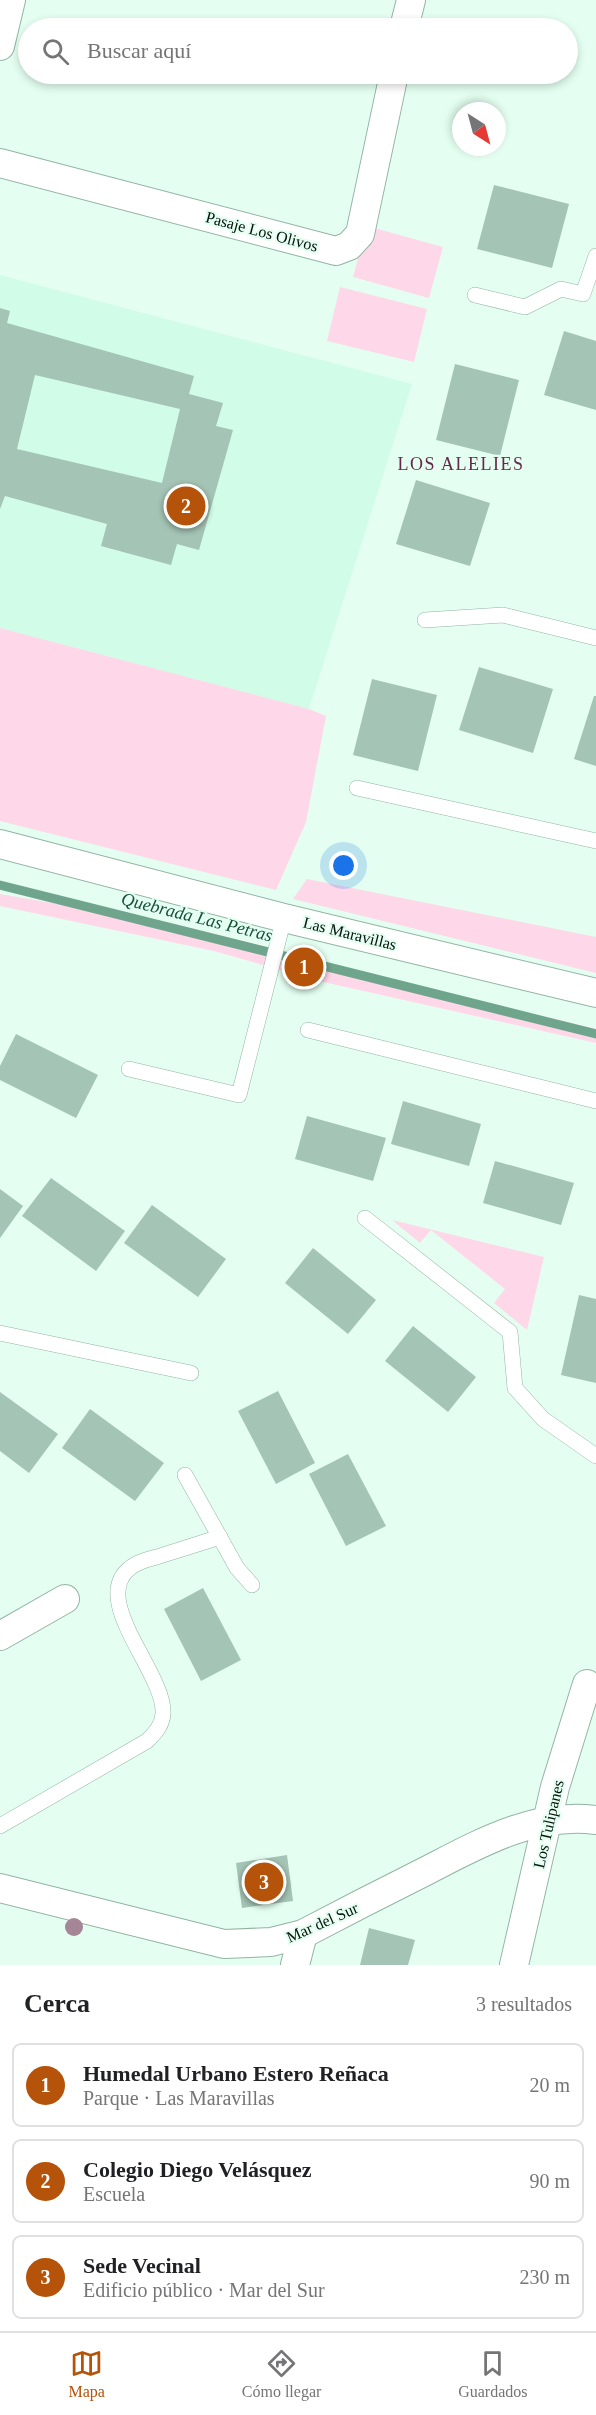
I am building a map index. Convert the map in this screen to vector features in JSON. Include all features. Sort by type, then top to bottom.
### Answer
[{"type":"street","points":[[0,46],[8,1]]},
{"type":"street","name":"Pasaje Los Olivos","points":[[0,163],[336,251],[349,246],[360,234],[392,84]]},
{"type":"street","name":"Las Maravillas","points":[[0,844],[284,918],[596,993]]},
{"type":"street","points":[[0,1636],[64,1599]]},
{"type":"street","name":"Los Tulipanes","points":[[514,1965],[555,1787],[587,1684]]},
{"type":"street","name":"Mar del Sur","points":[[0,1888],[224,1944],[271,1942],[303,1934],[502,1833],[548,1821],[595,1817]]},
{"type":"street","points":[[296,1965],[303,1934]]},
{"type":"lane","points":[[475,295],[525,307],[561,289],[583,294],[596,256]]},
{"type":"lane","points":[[425,620],[503,615],[596,638]]},
{"type":"lane","points":[[357,788],[596,841]]},
{"type":"lane","points":[[129,1069],[239,1095],[284,918]]},
{"type":"lane","points":[[308,1030],[596,1101]]},
{"type":"lane","points":[[365,1218],[510,1332],[515,1388],[543,1419],[596,1456]]},
{"type":"lane","points":[[0,1333],[191,1373]]},
{"type":"lane","points":[[185,1475],[237,1568],[252,1585]]},
{"type":"lane","points":[[0,1826],[147,1741],[159,1728],[163,1713],[161,1697],[120,1610],[116,1591],[122,1576],[136,1564],[220,1537]]},
{"type":"shaded area","points":[[367,226],[443,247],[429,298],[353,277]]},
{"type":"shaded area","points":[[0,275],[412,384],[309,709],[0,628]]},
{"type":"shaded area","points":[[340,287],[427,309],[414,362],[327,341]]},
{"type":"shaded area","points":[[0,628],[309,709],[326,716],[306,822],[276,890],[0,821]]},
{"type":"shaded area","points":[[307,879],[596,937],[596,973],[293,899]]},
{"type":"shaded area","points":[[0,894],[175,924],[287,952],[451,998],[596,1029],[596,1043],[319,981],[214,951],[0,906]]},
{"type":"shaded area","points":[[392,1220],[544,1257],[527,1330],[494,1303],[505,1289],[431,1230],[420,1243]]},
{"type":"building","points":[[494,185],[569,204],[552,268],[477,249]]},
{"type":"building","points":[[0,308],[10,311],[7,323],[194,376],[189,394],[223,403],[216,426],[233,430],[199,550],[177,544],[171,565],[101,546],[107,524],[5,496],[0,509]],"holes":[[[35,375],[180,409],[162,483],[17,449]]]},
{"type":"building","points":[[564,331],[596,341],[596,410],[544,395]]},
{"type":"building","points":[[455,364],[519,380],[500,456],[436,440]]},
{"type":"building","points":[[416,480],[490,503],[470,566],[396,544]]},
{"type":"building","points":[[479,667],[553,689],[533,753],[459,730]]},
{"type":"building","points":[[372,679],[437,695],[418,771],[353,755]]},
{"type":"building","points":[[594,696],[596,696],[596,766],[574,759]]},
{"type":"building","points":[[16,1034],[98,1075],[76,1118],[0,1080],[0,1066]]},
{"type":"building","points":[[403,1101],[481,1124],[469,1166],[391,1144]]},
{"type":"building","points":[[307,1116],[386,1138],[373,1181],[295,1159]]},
{"type":"building","points":[[495,1161],[574,1183],[561,1225],[483,1203]]},
{"type":"building","points":[[51,1178],[125,1231],[96,1271],[22,1216]]},
{"type":"building","points":[[0,1189],[23,1206],[0,1238]]},
{"type":"building","points":[[152,1205],[226,1259],[198,1297],[124,1243]]},
{"type":"building","points":[[313,1248],[376,1300],[348,1334],[285,1283]]},
{"type":"building","points":[[579,1295],[596,1299],[596,1383],[561,1375]]},
{"type":"building","points":[[413,1326],[476,1377],[448,1412],[385,1361]]},
{"type":"building","points":[[278,1391],[315,1463],[276,1484],[238,1411]]},
{"type":"building","points":[[0,1392],[58,1434],[29,1473],[0,1451]]},
{"type":"building","points":[[90,1409],[164,1463],[135,1501],[62,1448]]},
{"type":"building","points":[[348,1454],[386,1526],[346,1546],[309,1474]]},
{"type":"building","points":[[203,1588],[241,1660],[201,1681],[164,1609]]},
{"type":"building","points":[[287,1855],[293,1901],[242,1908],[236,1863]]},
{"type":"building","points":[[369,1928],[415,1940],[408,1965],[360,1965]]},
{"type":"waterway","name":"Quebrada Las Petras","points":[[0,885],[596,1034]]},
{"type":"place","name":"Colegio Diego Velásquez","points":[[186,506]]},
{"type":"place","name":"Humedal Urbano Estero Reñaca","points":[[304,967]]},
{"type":"place","name":"Sede Vecinal","points":[[264,1882]]},
{"type":"district","name":"LOS ALELIES","points":[[461,464]]}]
